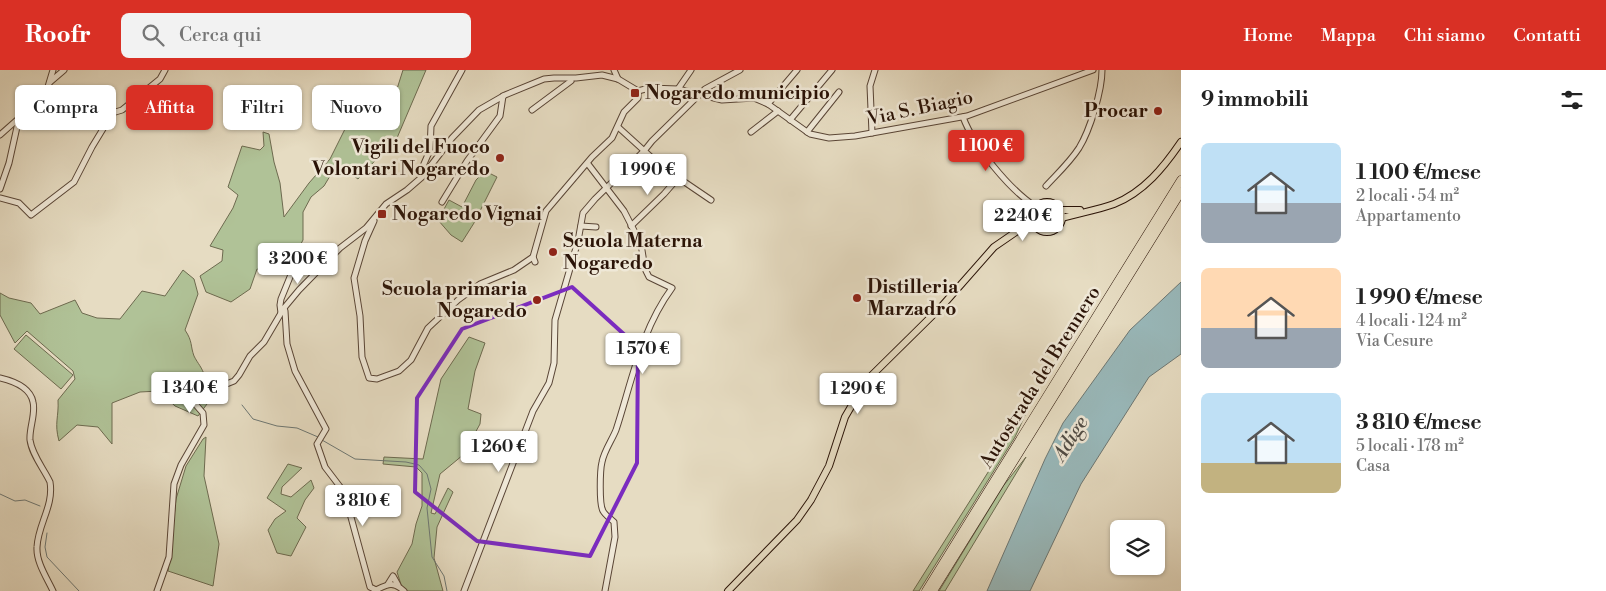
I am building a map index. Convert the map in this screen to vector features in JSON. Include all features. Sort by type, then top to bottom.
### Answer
[{"type":"highway","name":"Autostrada del Brennero","points":[[926,591],[1181,180]]},
{"type":"highway","name":"Autostrada del Brennero","points":[[933,591],[1181,192]]},
{"type":"main road","points":[[1062,218],[1112,204],[1140,189],[1169,159],[1181,142]]},
{"type":"main road","points":[[728,591],[797,520],[806,507],[829,466],[845,417],[866,381],[942,306],[994,248],[1026,225],[1036,207],[1040,204],[1049,203],[1057,206],[1062,218],[1059,226],[1051,232],[1042,231],[1034,225],[1032,217]]},
{"type":"main road","points":[[1060,210],[1086,210]]},
{"type":"main road","points":[[1003,241],[1034,225]]},
{"type":"street","points":[[49,85],[53,70]]},
{"type":"street","points":[[50,82],[64,70]]},
{"type":"street","points":[[116,112],[122,110],[136,100],[160,80],[166,70]]},
{"type":"street","points":[[427,171],[423,166],[430,150],[431,126],[462,70]]},
{"type":"street","points":[[614,70],[618,79]]},
{"type":"street","points":[[678,89],[691,70]]},
{"type":"street","points":[[464,591],[533,411],[549,383],[554,363],[555,320],[578,241],[583,213],[705,89],[740,70]]},
{"type":"street","points":[[768,104],[798,70]]},
{"type":"street","points":[[790,120],[832,70]]},
{"type":"street","points":[[872,133],[870,86],[875,70]]},
{"type":"street","name":"Via S. Biagio","points":[[638,91],[650,88],[678,89],[722,100],[754,98],[768,104],[810,134],[829,138],[872,133],[963,117],[1093,70]]},
{"type":"street","points":[[1046,186],[1079,147],[1087,132],[1102,84],[1102,70]]},
{"type":"street","points":[[157,591],[169,557],[174,484],[181,464],[204,425],[203,413],[182,388],[183,382],[186,380],[224,385],[234,381],[250,356],[264,342],[282,311],[333,255],[366,228],[379,212],[393,198],[407,190],[427,171],[452,138],[479,110],[502,96],[544,79],[602,75],[618,79],[638,91],[638,98],[624,112],[612,138],[592,157],[546,211],[534,260],[480,284],[458,300],[428,328],[411,360],[399,371],[376,379],[369,378],[362,357],[360,316],[354,278],[365,241],[379,212]]},
{"type":"street","points":[[532,110],[571,81]]},
{"type":"street","points":[[807,132],[839,92]]},
{"type":"street","points":[[442,202],[467,161],[500,116],[502,96]]},
{"type":"street","points":[[751,132],[778,111]]},
{"type":"street","points":[[963,117],[983,154],[1026,200],[1036,207]]},
{"type":"street","points":[[0,135],[15,122]]},
{"type":"street","points":[[618,126],[644,151],[710,200]]},
{"type":"street","points":[[0,189],[10,163],[17,130]]},
{"type":"street","points":[[0,198],[19,203],[31,215],[74,182],[102,130]]},
{"type":"street","points":[[588,164],[618,201],[641,244],[649,277],[672,288],[661,303],[647,333],[637,358],[615,432],[602,461],[603,512],[614,522],[615,538],[605,591]]},
{"type":"street","points":[[631,226],[678,178]]},
{"type":"street","points":[[581,226],[596,227]]},
{"type":"street","points":[[299,255],[280,305],[282,311],[286,312],[287,344],[295,371],[326,429],[316,444],[325,467],[341,488],[346,499],[370,587],[376,590],[388,584],[398,586],[404,591]]},
{"type":"street","points":[[0,378],[20,384],[28,392],[33,402],[30,442],[52,489],[50,505],[37,548],[40,562],[53,591]]},
{"type":"highlighted area","points":[[572,287],[638,347],[637,463],[590,556],[477,541],[415,492],[417,398],[462,329]]},
{"type":"green space","points":[[403,70],[426,70],[391,152],[383,152],[358,179],[336,166],[324,186],[311,197],[303,212],[303,240],[289,266],[282,263],[279,273],[257,269],[250,289],[231,302],[206,292],[200,276],[222,261],[223,250],[210,246],[233,208],[238,195],[228,187],[242,146],[260,150],[264,146],[263,132],[269,134],[280,183],[284,217],[309,183],[330,159],[344,130],[400,130],[400,85],[398,85]]},
{"type":"green space","points":[[485,171],[497,177],[474,223],[462,242],[451,235],[438,220],[449,200],[462,207],[476,180]]},
{"type":"green space","points":[[1044,208],[1052,208],[1057,213],[1055,224],[1044,226],[1039,221],[1039,213]]},
{"type":"green space","points":[[183,270],[194,279],[198,294],[185,330],[188,334],[194,356],[205,377],[189,375],[190,393],[207,404],[198,416],[175,406],[159,391],[140,392],[112,403],[112,444],[98,427],[77,425],[59,441],[57,425],[58,400],[75,379],[73,371],[27,331],[15,343],[0,315],[0,293],[9,298],[31,303],[40,314],[75,300],[82,313],[97,318],[120,319],[142,291],[165,296]]},
{"type":"green space","points":[[26,335],[73,375],[61,389],[14,349]]},
{"type":"green space","points":[[469,337],[485,343],[475,371],[468,409],[481,414],[480,424],[463,455],[440,474],[431,513],[435,514],[448,488],[453,492],[437,527],[434,558],[443,591],[403,591],[397,572],[412,544],[422,506],[422,473],[416,467],[383,464],[384,457],[423,459],[441,379]]},
{"type":"green space","points":[[1028,409],[1015,437],[919,591],[913,591]]},
{"type":"green space","points":[[206,437],[204,476],[219,544],[213,586],[168,571],[176,499],[186,466]]},
{"type":"green space","points":[[1026,457],[945,591],[939,591],[1004,485]]},
{"type":"green space","points":[[288,464],[302,468],[282,487],[281,494],[291,497],[311,480],[314,488],[305,500],[297,518],[306,527],[291,556],[277,553],[268,530],[275,519],[286,511],[267,498]]},
{"type":"water","name":"Adige","points":[[1181,282],[1181,354],[1149,377],[1081,484],[1030,591],[987,591],[1045,459],[1063,423],[1130,330]]},
{"type":"waterway","points":[[242,405],[253,419],[277,426],[297,428],[318,437]]},
{"type":"waterway","points":[[322,440],[355,459],[406,462],[419,465],[427,474],[431,489],[427,508],[432,557],[444,576],[447,591]]},
{"type":"waterway","points":[[0,494],[15,501],[25,500],[40,506]]},
{"type":"waterway","points":[[47,533],[45,547],[47,557],[79,591]]},
{"type":"place","name":"Nogaredo municipio","points":[[635,93]]},
{"type":"place","name":"Procar","points":[[1158,111]]},
{"type":"place","name":"Vigili del Fuoco Volontari Nogaredo","points":[[500,158]]},
{"type":"place","name":"Nogaredo Vignai","points":[[382,214]]},
{"type":"place","name":"Scuola Materna Nogaredo","points":[[553,252]]},
{"type":"place","name":"Distilleria Marzadro","points":[[857,298]]},
{"type":"place","name":"Scuola primaria Nogaredo","points":[[537,300]]}]
